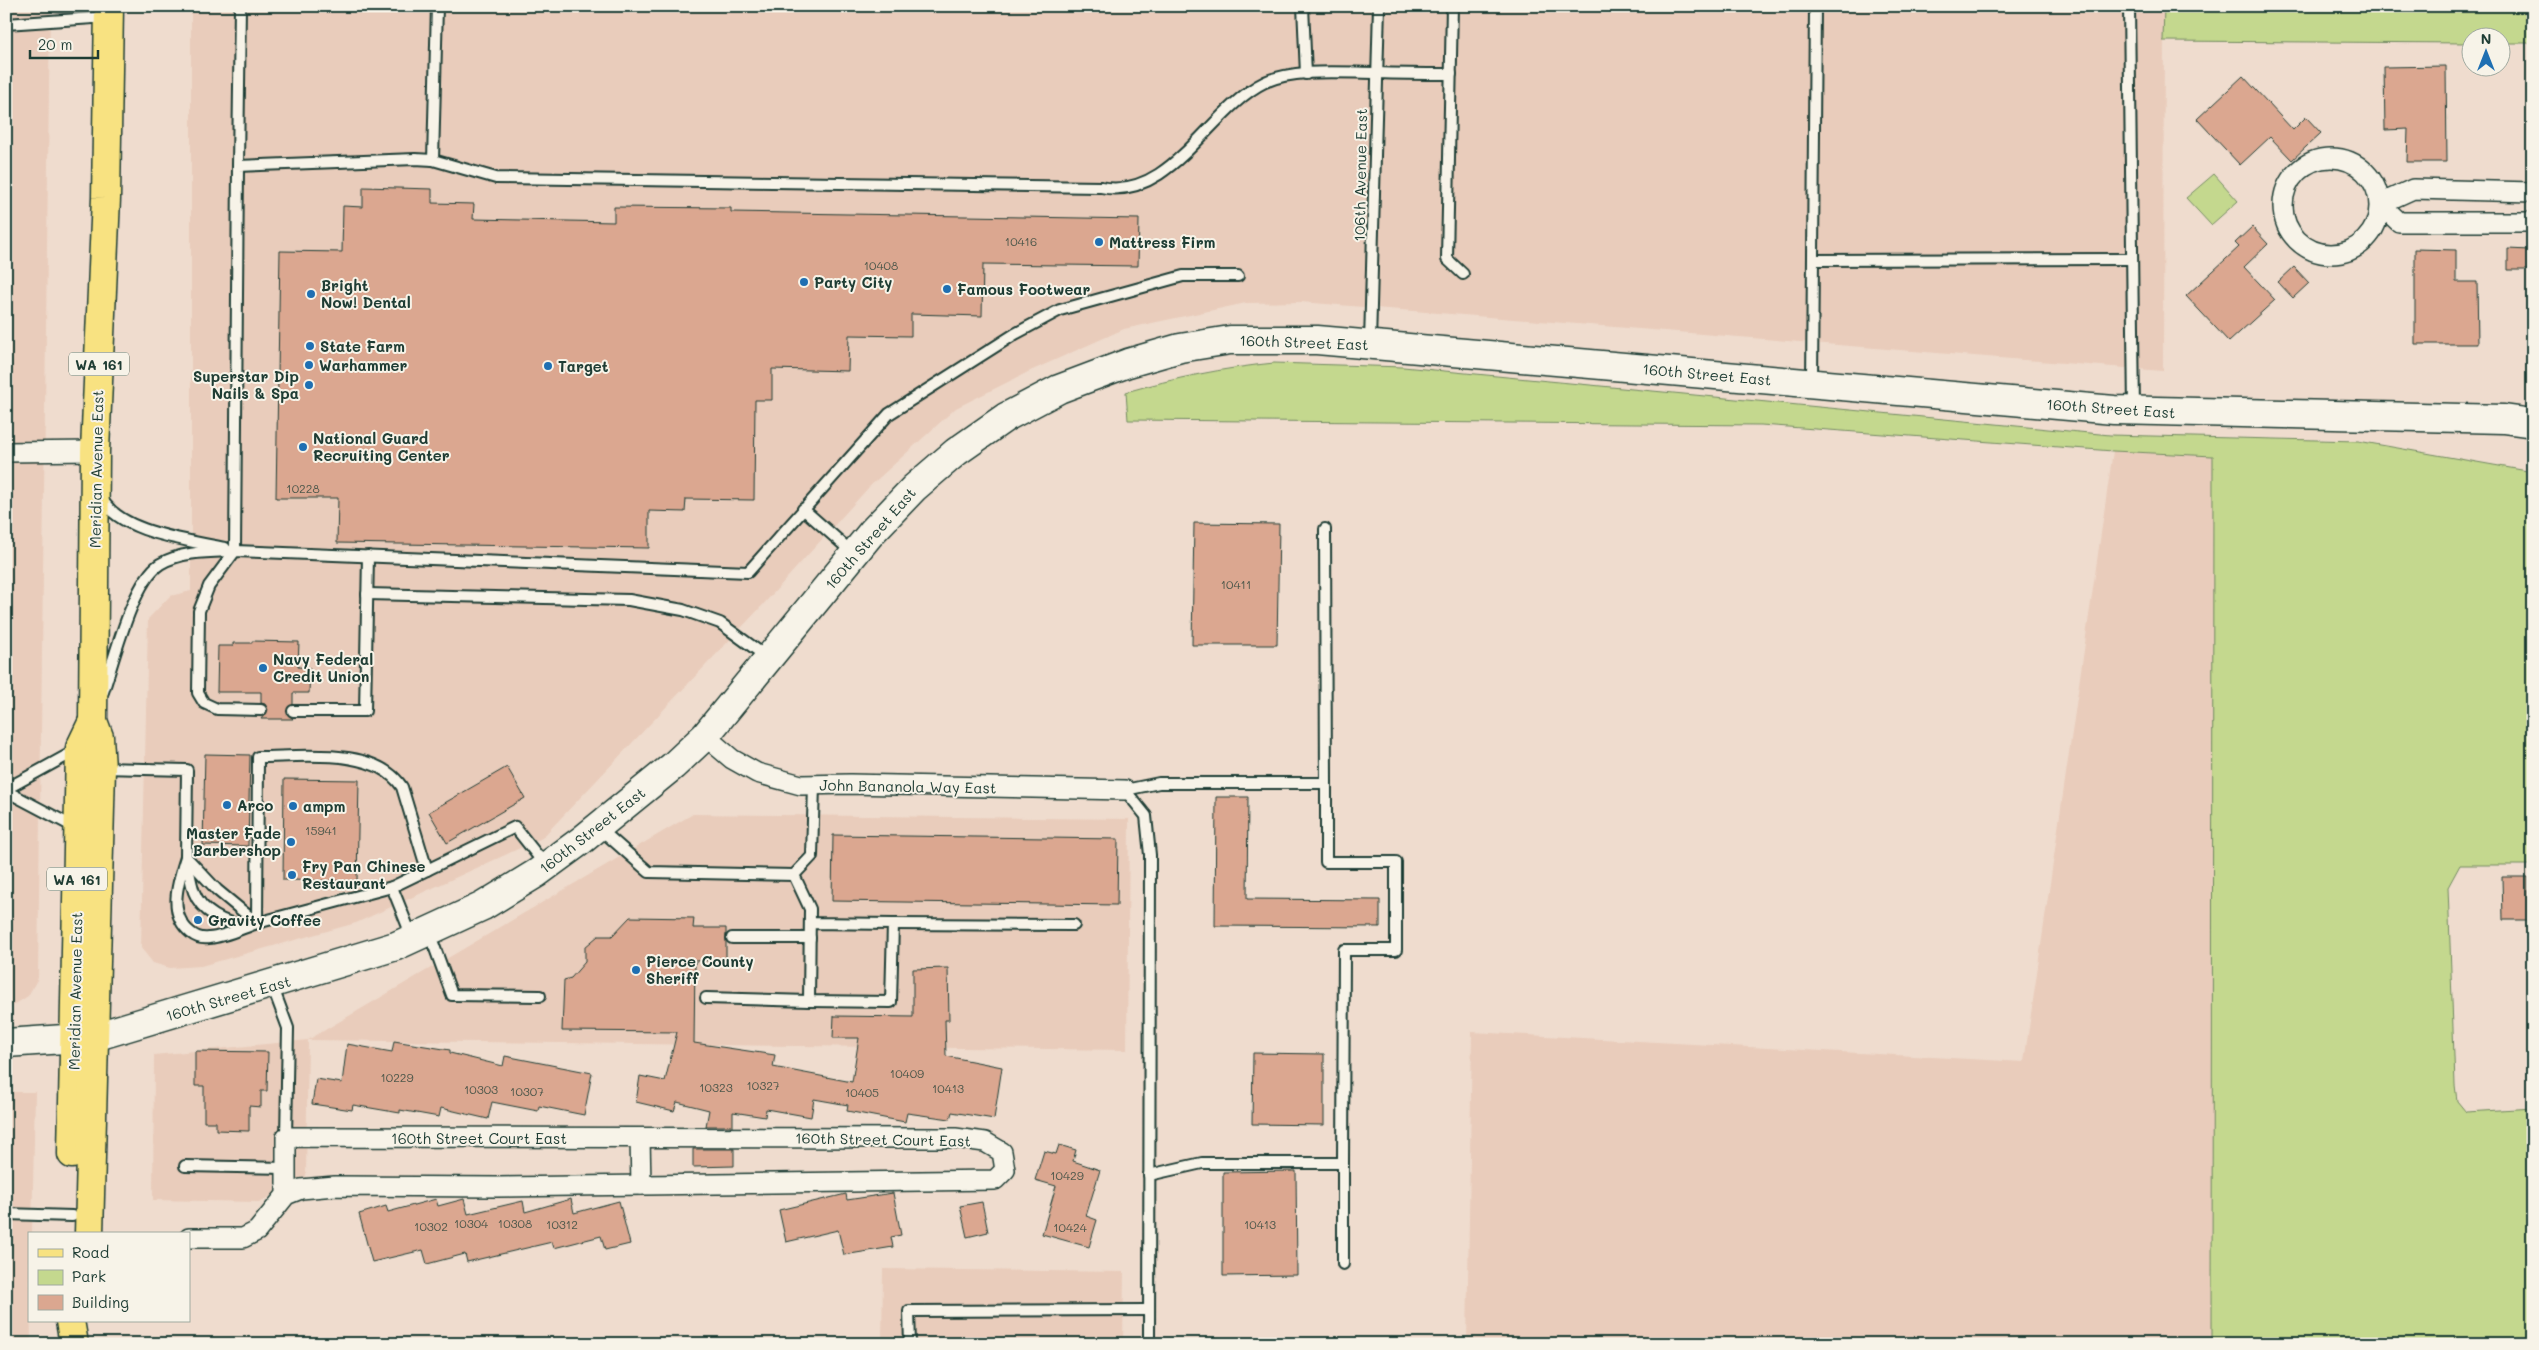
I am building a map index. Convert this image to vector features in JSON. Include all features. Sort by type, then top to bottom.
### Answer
[{"type":"main road","name":"Meridian Avenue East","points":[[77,1228],[84,1038],[101,768],[99,737],[93,721],[95,451],[106,198],[109,11]]},
{"type":"main road","name":"Meridian Avenue East","points":[[84,1038],[78,830],[80,748],[93,721]]},
{"type":"main road","points":[[70,1322],[74,1344]]},
{"type":"main road","points":[[87,1344],[89,1322]]},
{"type":"street","points":[[2380,204],[2378,220],[2370,234],[2359,246],[2344,252],[2328,254],[2313,251],[2299,243],[2289,231],[2283,216],[2282,200],[2287,184],[2296,171],[2310,162],[2341,158],[2356,164],[2368,175],[2377,189],[2380,204],[2399,222],[2533,222]]},
{"type":"street","points":[[2380,204],[2413,189],[2533,192]]},
{"type":"street","name":"160th Street East","points":[[6,1043],[84,1038],[272,985],[396,946],[483,906],[546,867],[673,766],[705,736],[854,554],[914,488],[956,452],[1006,417],[1059,389],[1128,363],[1180,348],[1230,340],[1278,339],[1370,344],[2134,411],[2504,419],[2533,423]]},
{"type":"street","points":[[6,452],[95,451]]},
{"type":"street","name":"John Bananola Way East","points":[[705,736],[732,759],[757,772],[792,783],[1125,790]]},
{"type":"street","points":[[190,1238],[243,1238],[257,1231],[286,1195],[286,1138]]},
{"type":"street","name":"160th Street Court East","points":[[286,1138],[955,1138],[985,1142],[1002,1152],[1005,1170],[995,1180],[641,1185],[335,1186],[301,1189],[286,1195]]},
{"type":"street","points":[[640,1138],[641,1185]]},
{"type":"lane","points":[[240,6],[235,551],[209,586],[199,611],[198,693],[204,703],[217,709],[261,710]]},
{"type":"lane","points":[[433,160],[437,6]]},
{"type":"lane","points":[[1303,6],[1306,74]]},
{"type":"lane","name":"106th Avenue East","points":[[1370,344],[1379,6]]},
{"type":"lane","points":[[1452,6],[1447,259],[1463,274]]},
{"type":"lane","points":[[1812,383],[1815,6]]},
{"type":"lane","points":[[2129,6],[2134,411]]},
{"type":"lane","points":[[6,24],[109,11]]},
{"type":"lane","points":[[238,166],[379,159],[433,160],[496,178],[1092,187],[1114,190],[1141,184],[1161,174],[1241,97],[1266,82],[1306,74],[1339,72],[1451,74]]},
{"type":"lane","points":[[1813,260],[2132,259]]},
{"type":"lane","points":[[93,721],[135,598],[149,573],[161,564],[192,553],[235,551],[748,572],[889,414],[1022,330],[1060,310],[1183,276],[1238,276]]},
{"type":"lane","points":[[95,486],[104,504],[113,514],[130,523],[146,530],[235,551]]},
{"type":"lane","points":[[803,509],[854,554]]},
{"type":"lane","points":[[1325,529],[1326,862],[1396,862],[1396,950],[1344,950],[1343,1264]]},
{"type":"lane","points":[[293,711],[365,711],[368,556]]},
{"type":"lane","points":[[367,594],[629,600],[683,610],[720,623],[769,658]]},
{"type":"lane","points":[[6,790],[80,748]]},
{"type":"lane","points":[[257,923],[258,757],[355,759],[375,764],[396,778],[402,787],[427,870]]},
{"type":"lane","points":[[101,768],[187,770],[186,857],[195,894],[201,903],[218,918],[233,925],[257,923]]},
{"type":"lane","points":[[1148,1344],[1150,855],[1146,816],[1125,790],[1159,783],[1326,783]]},
{"type":"lane","points":[[598,827],[648,872],[794,875],[812,856],[814,784]]},
{"type":"lane","points":[[6,790],[78,830]]},
{"type":"lane","points":[[186,857],[177,884],[177,911],[182,925],[196,937],[208,939],[257,923],[392,886],[515,827],[546,867]]},
{"type":"lane","points":[[186,857],[217,890],[257,923]]},
{"type":"lane","points":[[794,875],[810,909],[809,1000]]},
{"type":"lane","points":[[392,886],[421,935],[452,995],[540,996]]},
{"type":"lane","points":[[810,923],[1074,925]]},
{"type":"lane","points":[[706,998],[891,1002],[893,924]]},
{"type":"lane","points":[[732,938],[810,938]]},
{"type":"lane","points":[[272,985],[288,1028],[286,1138]]},
{"type":"lane","points":[[1149,1175],[1202,1163],[1344,1163]]},
{"type":"lane","points":[[185,1166],[286,1168]]},
{"type":"lane","points":[[6,1214],[77,1228]]},
{"type":"lane","points":[[910,1344],[910,1311],[1149,1310]]},
{"type":"shaded area","points":[[6,6],[50,6],[38,978],[28,996],[6,1010]]},
{"type":"shaded area","points":[[191,6],[2164,6],[2163,371],[1301,302],[1246,303],[1124,329],[1028,372],[956,408],[869,487],[760,608],[542,838],[356,923],[201,966],[170,968],[153,963],[141,948],[148,619],[170,596],[191,591]]},
{"type":"shaded area","points":[[2113,451],[2213,456],[2212,1344],[1467,1344],[1472,1032],[2024,1062]]},
{"type":"shaded area","points":[[693,814],[1129,819],[1127,1050],[308,1040]]},
{"type":"shaded area","points":[[308,1040],[306,1176],[260,1202],[153,1200],[154,1055]]},
{"type":"shaded area","points":[[6,1092],[35,1092],[32,1232],[28,1232],[28,1322],[31,1322],[31,1344],[6,1344]]},
{"type":"shaded area","points":[[883,1269],[1124,1272],[1123,1344],[882,1344]]},
{"type":"green space","points":[[2164,6],[2533,6],[2533,43],[2512,43],[2512,28],[2462,28],[2462,43],[2163,41]]},
{"type":"green space","points":[[2214,174],[2238,201],[2211,225],[2186,198]]},
{"type":"green space","points":[[1274,363],[1403,367],[2110,435],[2358,441],[2533,472],[2533,865],[2460,865],[2448,887],[2457,1101],[2466,1112],[2533,1108],[2533,1344],[2212,1344],[2213,456],[2113,451],[1761,425],[1128,420],[1126,392],[1199,374]]},
{"type":"building","points":[[2446,66],[2447,162],[2407,162],[2408,129],[2385,130],[2384,67]]},
{"type":"building","points":[[2243,76],[2293,130],[2306,117],[2321,133],[2292,160],[2270,137],[2240,165],[2197,119]]},
{"type":"building","name":"Target","points":[[363,187],[432,189],[432,203],[474,204],[473,219],[614,222],[614,207],[731,208],[731,212],[1139,219],[1138,266],[983,264],[982,316],[911,314],[911,336],[849,335],[848,371],[772,369],[772,400],[755,400],[754,500],[686,499],[685,512],[649,511],[649,548],[337,543],[338,498],[276,498],[280,251],[342,252],[343,206],[363,207]]},
{"type":"building","points":[[2252,227],[2268,244],[2244,267],[2275,300],[2229,342],[2186,296],[2239,247],[2235,243]]},
{"type":"building","points":[[2415,249],[2456,250],[2456,282],[2477,282],[2478,344],[2415,344]]},
{"type":"building","points":[[2508,249],[2529,250],[2528,270],[2508,270]]},
{"type":"building","points":[[2294,267],[2309,283],[2293,298],[2278,282]]},
{"type":"building","points":[[1194,523],[1279,524],[1277,645],[1192,645]]},
{"type":"building","points":[[252,641],[299,642],[298,667],[310,668],[309,693],[293,693],[293,704],[286,711],[293,719],[261,719],[268,710],[265,704],[261,703],[261,692],[217,692],[218,646],[233,646],[233,643],[252,643]]},
{"type":"building","points":[[205,754],[250,755],[248,846],[203,845]]},
{"type":"building","points":[[507,767],[525,798],[447,843],[429,812]]},
{"type":"building","points":[[284,779],[359,780],[357,881],[283,880]]},
{"type":"building","points":[[1216,797],[1248,797],[1247,899],[1380,900],[1380,927],[1215,926]]},
{"type":"building","points":[[833,835],[1118,839],[1117,905],[832,901]]},
{"type":"building","points":[[2502,877],[2528,877],[2528,920],[2503,920]]},
{"type":"building","points":[[630,917],[694,918],[693,928],[726,928],[726,960],[695,961],[694,1043],[775,1055],[773,1067],[852,1082],[859,1038],[833,1038],[834,1016],[913,1017],[913,969],[948,968],[949,1020],[945,1020],[946,1056],[1002,1067],[994,1119],[952,1112],[950,1119],[907,1113],[905,1122],[847,1111],[848,1105],[814,1099],[811,1117],[766,1109],[765,1117],[733,1112],[733,1126],[706,1126],[709,1110],[677,1102],[674,1111],[636,1102],[640,1076],[665,1081],[677,1032],[562,1031],[564,980],[571,978],[585,962],[585,947],[598,936],[612,936]]},
{"type":"building","points":[[394,1041],[450,1050],[450,1053],[503,1066],[505,1056],[592,1073],[584,1115],[539,1106],[538,1111],[492,1102],[488,1119],[441,1108],[439,1117],[400,1110],[400,1113],[353,1105],[352,1110],[312,1104],[316,1079],[342,1083],[347,1044],[392,1052]]},
{"type":"building","points":[[195,1051],[268,1052],[267,1091],[261,1091],[261,1107],[249,1106],[249,1131],[216,1130],[216,1122],[204,1122],[204,1086],[195,1086]]},
{"type":"building","points":[[1253,1053],[1324,1054],[1324,1125],[1252,1124]]},
{"type":"building","points":[[1059,1145],[1076,1150],[1073,1161],[1100,1170],[1086,1216],[1097,1220],[1089,1247],[1042,1234],[1056,1186],[1035,1180],[1044,1151],[1056,1154]]},
{"type":"building","points":[[693,1149],[734,1149],[734,1166],[693,1167]]},
{"type":"building","points":[[1296,1171],[1297,1275],[1223,1276],[1223,1172]]},
{"type":"building","points":[[893,1193],[901,1235],[891,1237],[893,1247],[844,1255],[838,1230],[786,1242],[779,1210],[846,1194],[847,1200]]},
{"type":"building","points":[[436,1199],[438,1206],[464,1199],[468,1214],[523,1201],[525,1212],[571,1199],[574,1213],[619,1201],[630,1244],[605,1250],[601,1236],[554,1248],[552,1242],[467,1262],[465,1254],[427,1264],[423,1250],[372,1262],[359,1214],[386,1206],[388,1212]]},
{"type":"building","points":[[982,1202],[988,1232],[967,1237],[960,1206]]},
{"type":"place","name":"Mattress Firm","points":[[1099,242]]},
{"type":"place","name":"Party City","points":[[804,282]]},
{"type":"place","name":"Famous Footwear","points":[[947,289]]},
{"type":"place","name":"Bright Now! Dental","points":[[311,294]]},
{"type":"place","name":"State Farm","points":[[310,346]]},
{"type":"place","name":"Warhammer","points":[[309,365]]},
{"type":"place","name":"Target","points":[[548,366]]},
{"type":"place","name":"Superstar Dip Nails & Spa","points":[[309,385]]},
{"type":"place","name":"National Guard Recruiting Center","points":[[303,447]]},
{"type":"place","name":"Navy Federal Credit Union","points":[[263,668]]},
{"type":"place","name":"Arco","points":[[227,805]]},
{"type":"place","name":"ampm","points":[[293,806]]},
{"type":"place","name":"Master Fade Barbershop","points":[[291,842]]},
{"type":"place","name":"Fry Pan Chinese Restaurant","points":[[292,875]]},
{"type":"place","name":"Gravity Coffee","points":[[198,920]]},
{"type":"place","name":"Pierce County Sheriff","points":[[636,970]]}]
